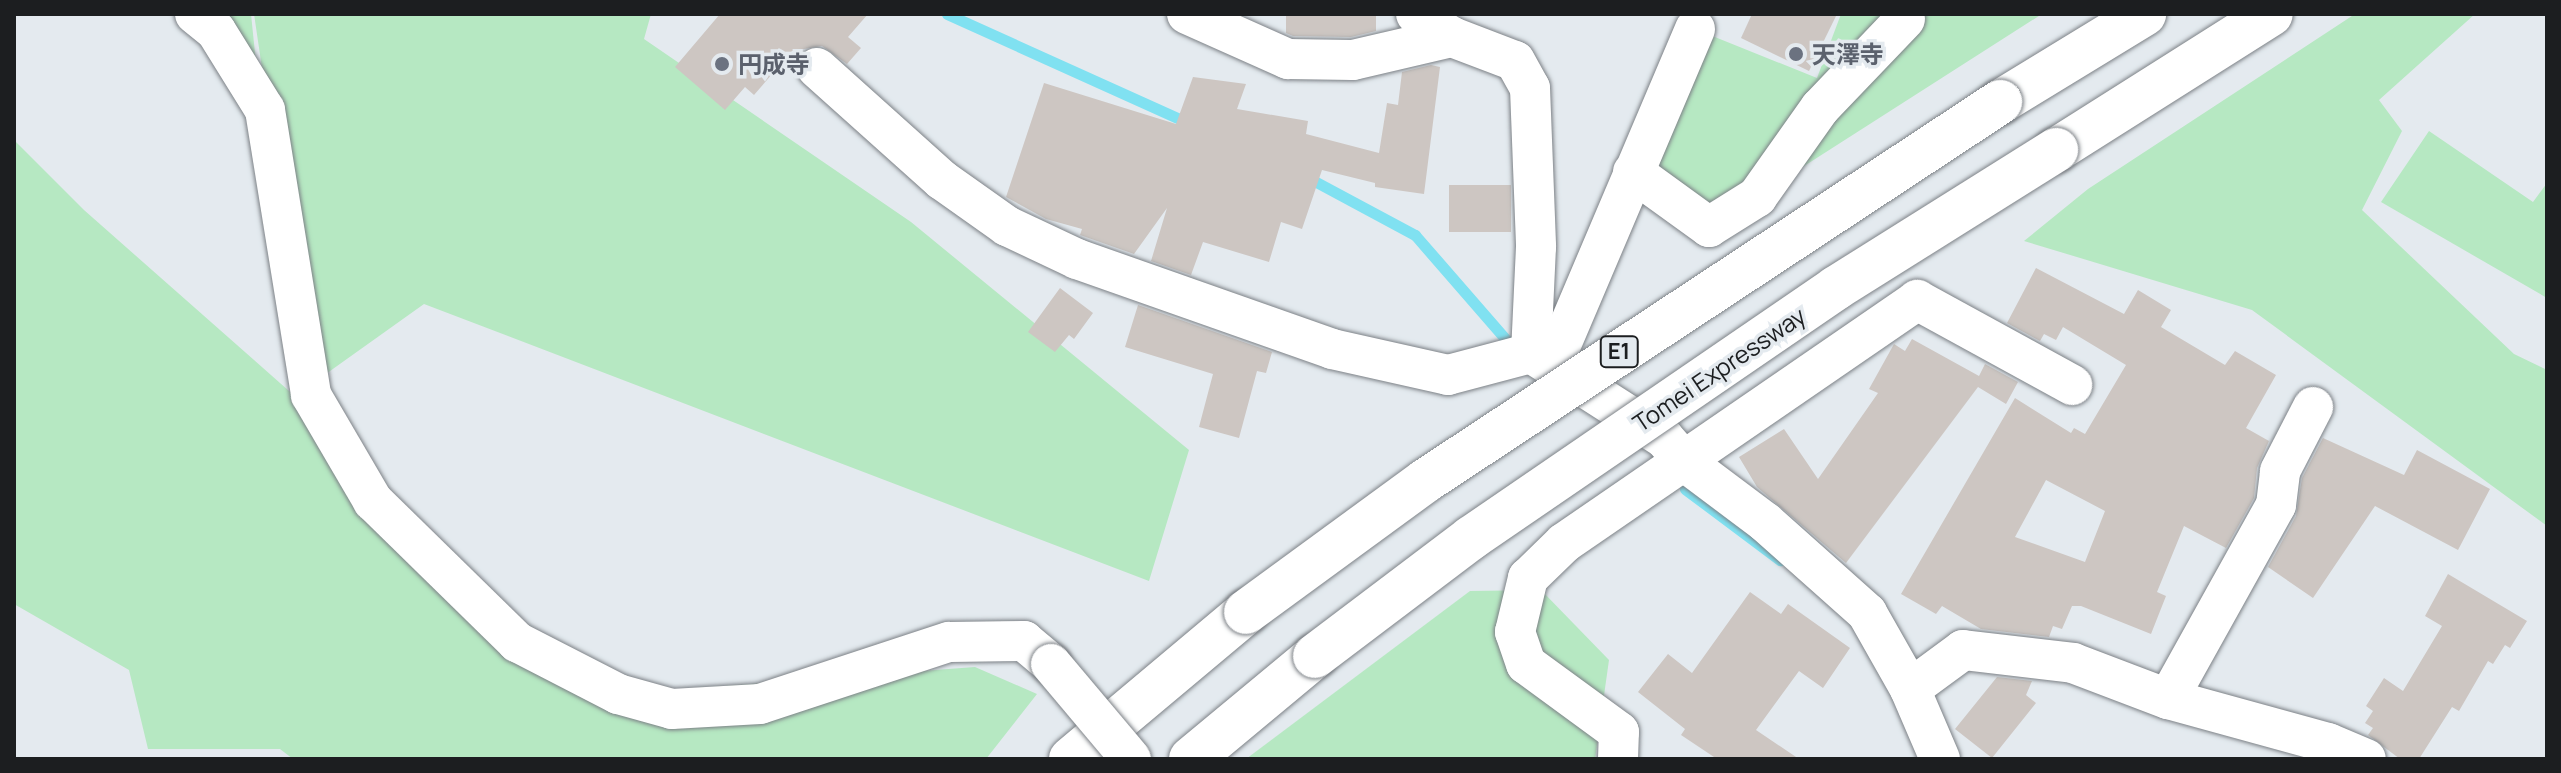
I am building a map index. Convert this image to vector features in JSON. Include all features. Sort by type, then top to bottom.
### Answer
[{"type":"highway","name":"E1","points":[[1071,759],[1246,612],[1425,481],[2000,102],[2144,14]]},
{"type":"highway","name":"Tomei Expressway","points":[[1191,759],[1315,656],[1471,538],[1810,306],[2271,14]]},
{"type":"street","points":[[195,14],[216,31],[265,110],[311,395],[373,501],[517,642],[618,694],[672,709],[760,704],[949,642],[1024,641],[1051,664],[1131,759]]},
{"type":"street","points":[[1187,14],[1288,59],[1353,60],[1452,37]]},
{"type":"street","points":[[1416,14],[1452,37],[1515,61],[1530,88],[1542,360]]},
{"type":"street","points":[[1633,172],[1709,227],[1757,197],[1820,108],[1905,19]]},
{"type":"street","points":[[1542,360],[1633,172],[1695,29]]},
{"type":"street","points":[[817,68],[942,180],[1007,226],[1077,259],[1332,349],[1448,375],[1542,360],[1664,438],[1685,462],[1765,522],[1867,613],[1910,689],[1940,759]]},
{"type":"street","points":[[1618,759],[1619,732],[1526,664],[1515,632],[1528,578],[1564,543],[1917,300],[2072,385]]},
{"type":"street","points":[[2168,699],[2276,505],[2280,471],[2313,407]]},
{"type":"street","points":[[1910,689],[1963,650],[2073,663],[2168,699],[2325,751],[2366,759]]},
{"type":"green space","points":[[194,14],[251,14],[260,102]]},
{"type":"green space","points":[[254,14],[651,14],[644,39],[911,222],[1189,450],[1149,581],[424,304],[309,386]]},
{"type":"green space","points":[[1841,14],[2042,14],[1709,227],[1638,160],[1695,29],[1817,78]]},
{"type":"green space","points":[[2355,14],[2475,14],[2379,100],[2402,131],[2362,210],[2514,354],[2547,370],[2547,526],[2252,310],[2024,241],[2088,189]]},
{"type":"green space","points":[[2429,131],[2533,202],[2547,183],[2547,298],[2381,202]]},
{"type":"green space","points":[[14,140],[84,210],[306,406],[517,642],[618,694],[975,667],[1037,694],[986,759],[293,759],[280,749],[148,749],[129,670],[14,604]]},
{"type":"green space","points":[[1541,590],[1609,660],[1595,759],[1246,759],[1470,591]]},
{"type":"building","name":"円成寺","points":[[720,14],[868,14],[848,37],[861,48],[847,64],[822,46],[792,51],[754,95],[745,87],[725,110],[675,67]]},
{"type":"building","points":[[1286,14],[1376,14],[1376,31],[1351,37],[1293,36],[1286,33]]},
{"type":"building","name":"天澤寺","points":[[1752,14],[1837,14],[1809,71],[1741,38]]},
{"type":"building","points":[[1431,65],[1440,67],[1424,194],[1375,187],[1375,183],[1322,170],[1302,229],[1281,222],[1269,262],[1203,242],[1191,275],[1151,261],[1167,208],[1134,254],[1080,235],[1082,229],[1046,219],[1006,197],[1044,83],[1176,124],[1193,77],[1246,84],[1237,109],[1308,121],[1306,134],[1379,153],[1387,103],[1398,105],[1402,72]]},
{"type":"building","points":[[1449,185],[1511,185],[1511,232],[1449,232]]},
{"type":"building","points":[[2036,268],[2124,314],[2138,290],[2171,310],[2161,327],[2225,365],[2235,351],[2276,375],[2246,428],[2269,441],[2257,468],[2254,498],[2226,548],[2184,526],[2157,592],[2166,596],[2151,634],[2081,606],[2072,606],[2062,629],[2053,626],[2049,637],[1981,629],[1942,606],[1936,614],[1901,594],[2015,398],[2071,433],[2074,428],[2085,434],[2126,365],[2063,327],[2056,340],[2044,334],[2040,341],[2007,323]],"holes":[[[2046,480],[2105,511],[2085,562],[2015,537]]]},
{"type":"building","points":[[1060,288],[1093,313],[1074,339],[1069,335],[1055,352],[1028,332]]},
{"type":"building","points":[[1138,305],[1272,352],[1266,373],[1257,371],[1239,438],[1199,427],[1213,374],[1125,347]]},
{"type":"building","points":[[1912,339],[1979,376],[1985,364],[2018,382],[2006,404],[1978,387],[1846,563],[1757,487],[1739,457],[1784,429],[1818,479],[1878,393],[1869,389],[1894,344],[1905,351]]},
{"type":"building","points":[[2323,438],[2404,475],[2417,450],[2490,489],[2458,550],[2375,506],[2313,598],[2268,567],[2296,516],[2302,478]]},
{"type":"building","points":[[2448,574],[2527,621],[2510,648],[2505,645],[2493,664],[2488,661],[2459,711],[2452,707],[2419,759],[2400,759],[2368,735],[2373,728],[2365,723],[2373,711],[2366,706],[2384,678],[2403,691],[2442,626],[2425,616]]},
{"type":"building","points":[[1750,592],[1781,614],[1788,604],[1850,648],[1823,688],[1799,671],[1756,730],[1799,759],[1717,759],[1681,735],[1685,729],[1638,692],[1668,654],[1692,673]]},
{"type":"building","points":[[1997,677],[2032,681],[2026,695],[2036,703],[1992,758],[1955,729]]},
{"type":"waterway","points":[[947,14],[1191,124]]},
{"type":"waterway","points":[[1305,176],[1415,235],[1509,343]]},
{"type":"waterway","points":[[1685,489],[1780,560]]},
{"type":"place","name":"天澤寺","points":[[1796,54]]},
{"type":"place","name":"円成寺","points":[[722,64]]}]
